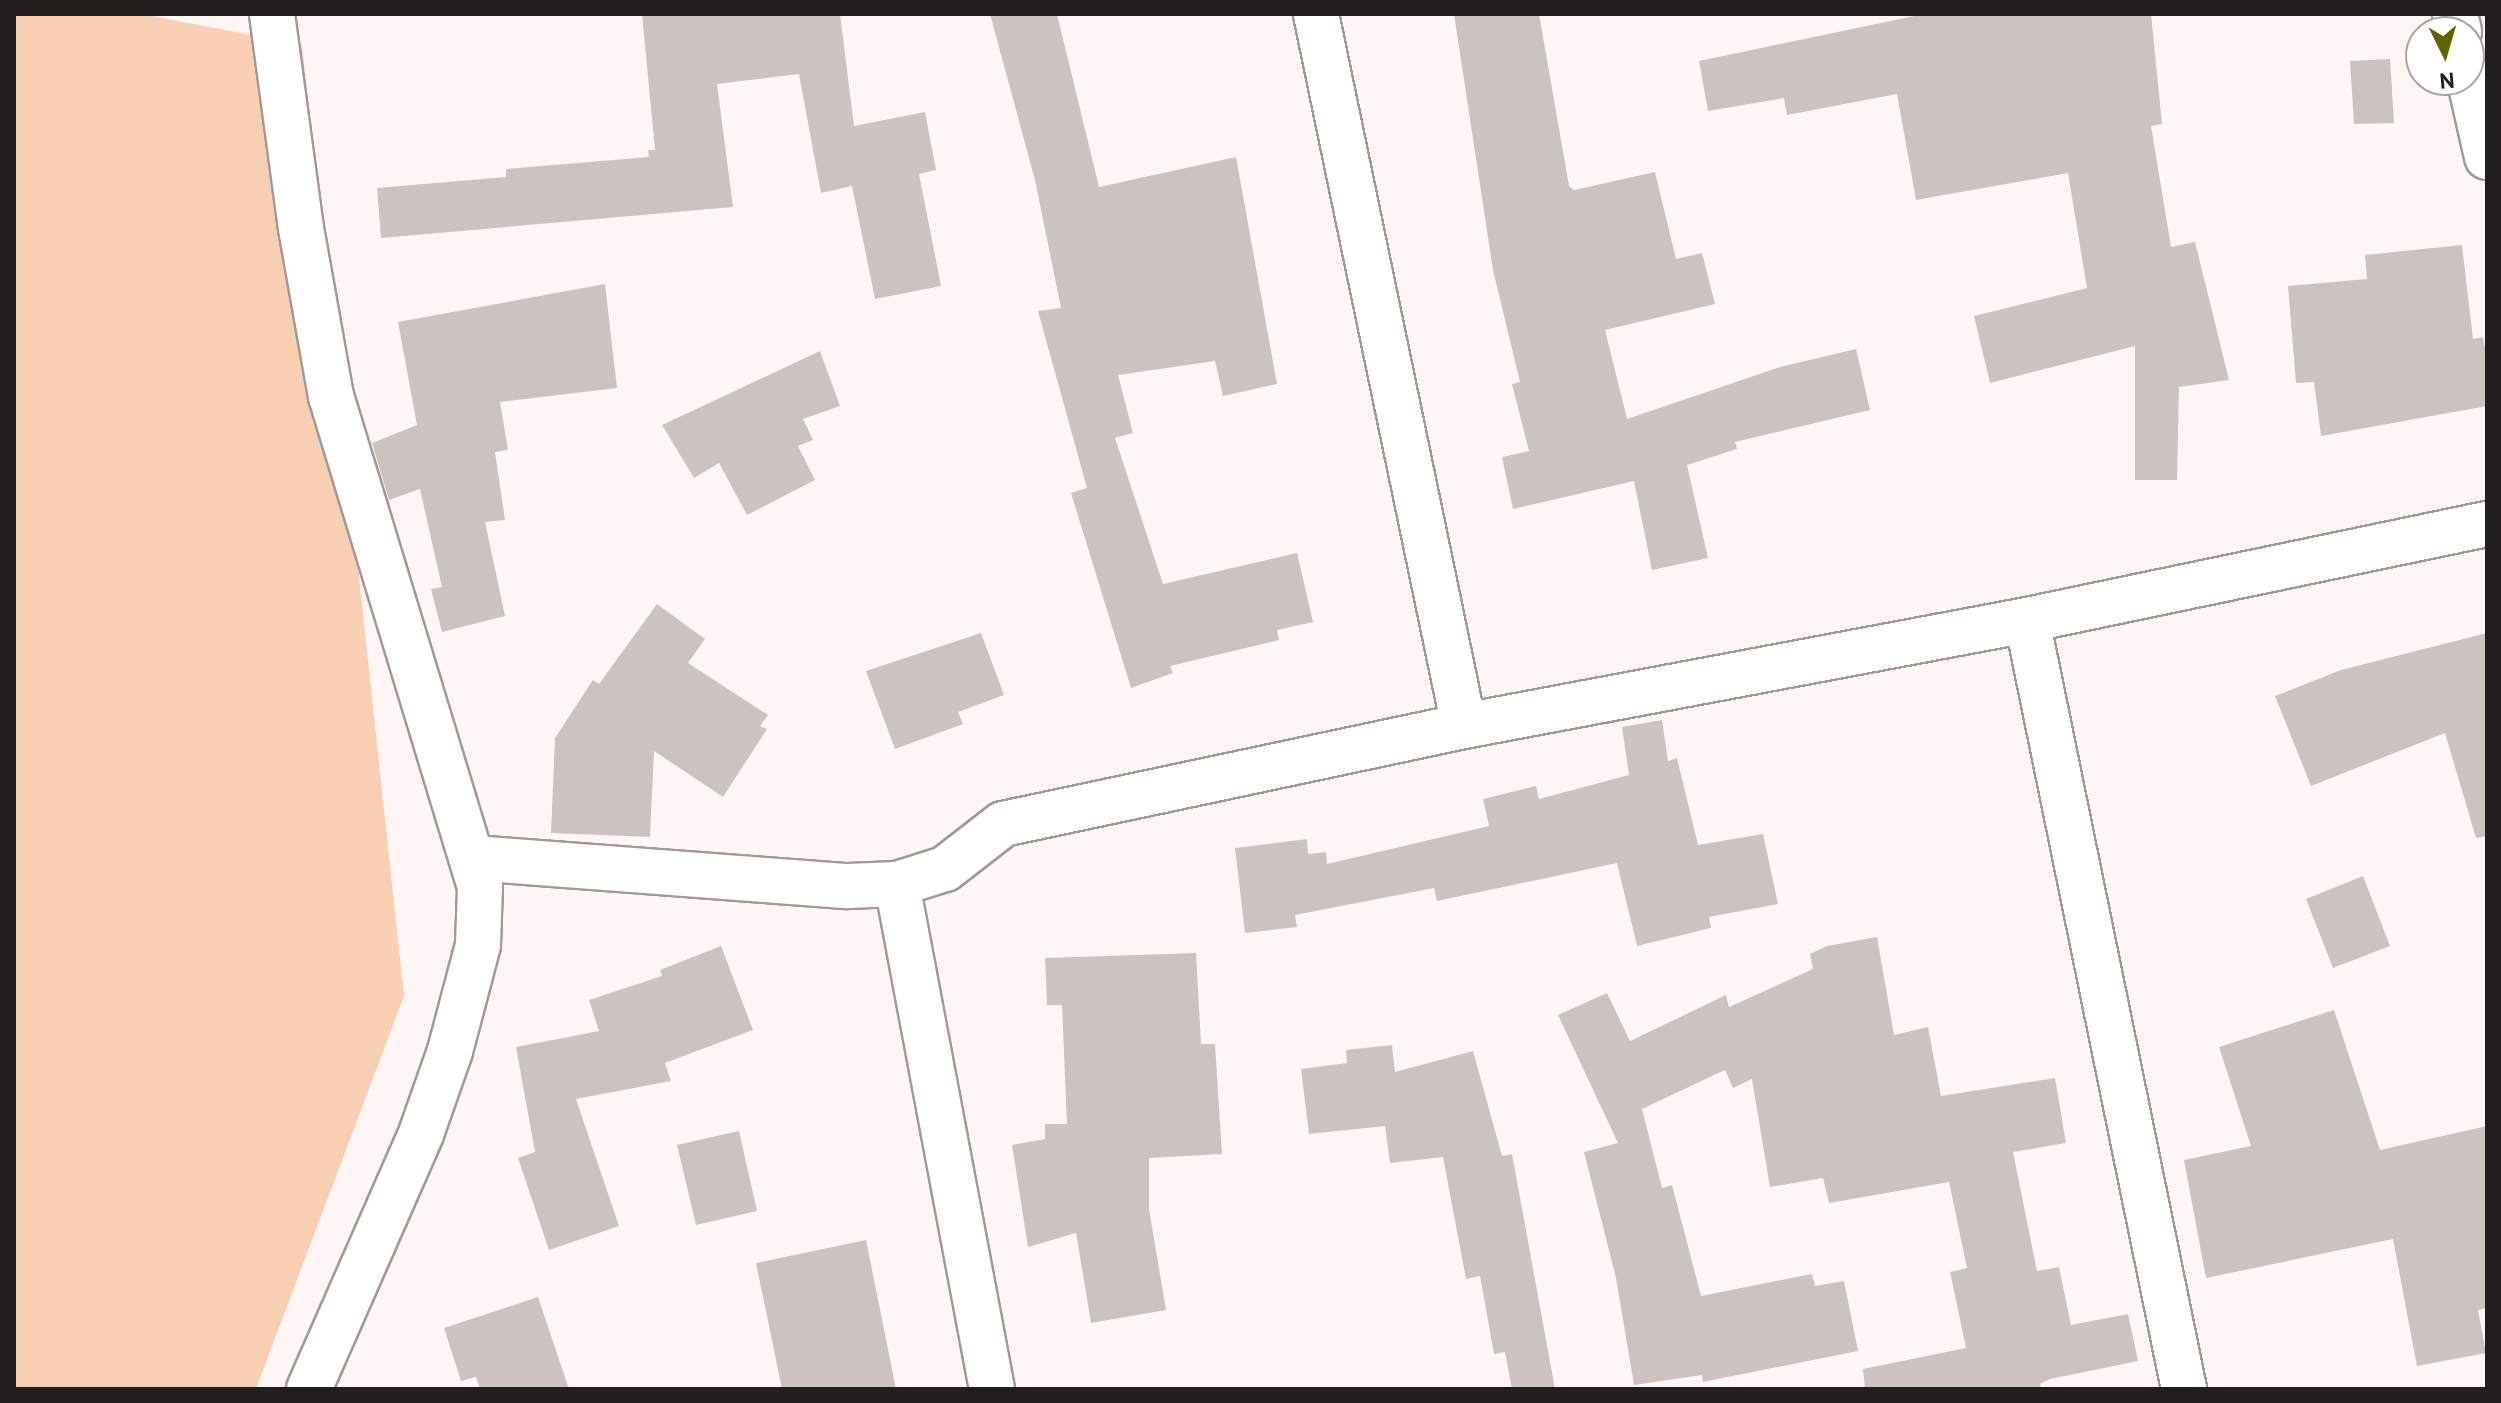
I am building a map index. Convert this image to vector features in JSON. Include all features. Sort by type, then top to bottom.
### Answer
[{"type":"street","points":[[272,14],[301,228],[331,396],[480,887],[478,945],[450,1051],[421,1134],[309,1389]]},
{"type":"street","points":[[1316,14],[1464,726]]},
{"type":"street","points":[[2473,96],[2487,157]]},
{"type":"street","points":[[473,858],[848,886],[897,884],[945,869],[1003,824],[1464,726],[2027,620],[2487,524]]},
{"type":"street","points":[[2027,620],[2184,1389]]},
{"type":"street","points":[[897,884],[992,1389]]},
{"type":"shaded area","points":[[14,14],[142,14],[302,45],[404,996],[256,1389],[14,1389]]},
{"type":"building","points":[[642,14],[840,14],[854,126],[925,112],[936,170],[919,174],[941,286],[875,299],[852,186],[821,193],[799,74],[717,84],[733,207],[381,238],[377,188],[506,177],[506,169],[649,157],[648,150],[655,150]]},
{"type":"building","points":[[990,14],[1057,14],[1099,187],[1236,157],[1277,384],[1223,396],[1215,361],[1118,375],[1133,433],[1115,438],[1163,584],[1297,553],[1313,622],[1277,630],[1279,640],[1170,666],[1173,673],[1131,688],[1071,493],[1087,488],[1038,311],[1061,308],[1035,180]]},
{"type":"building","points":[[1454,14],[1539,14],[1569,186],[1574,190],[1655,172],[1676,259],[1702,253],[1715,304],[1605,330],[1627,419],[1780,367],[1856,349],[1870,410],[1735,442],[1737,449],[1687,465],[1708,558],[1652,570],[1634,481],[1513,509],[1502,457],[1529,451],[1512,384],[1520,382],[1493,270]]},
{"type":"building","points":[[1924,14],[2151,14],[2162,124],[2151,126],[2171,247],[2195,242],[2229,380],[2179,387],[2177,480],[2135,480],[2135,346],[1990,383],[1974,316],[2087,288],[2068,173],[1916,200],[1897,94],[1787,115],[1784,98],[1708,111],[1699,61]]},
{"type":"building","points":[[2390,59],[2394,123],[2354,124],[2350,61]]},
{"type":"building","points":[[2462,245],[2473,339],[2483,337],[2487,359],[2487,406],[2321,436],[2314,382],[2296,383],[2288,286],[2367,279],[2365,255]]},
{"type":"building","points":[[605,284],[617,388],[500,402],[508,450],[495,452],[505,520],[485,522],[505,616],[442,632],[431,589],[442,587],[420,489],[389,500],[372,443],[417,425],[398,322]]},
{"type":"building","points":[[820,351],[840,406],[803,419],[813,440],[798,446],[815,480],[747,515],[719,463],[694,478],[662,425]]},
{"type":"building","points":[[657,604],[705,639],[688,663],[768,715],[760,726],[767,729],[723,797],[654,751],[650,837],[551,833],[555,738],[593,680],[599,684]]},
{"type":"building","points":[[981,633],[1004,695],[958,712],[963,724],[895,749],[866,671]]},
{"type":"building","points":[[2487,633],[2487,836],[2476,838],[2445,733],[2311,786],[2275,696],[2341,670]]},
{"type":"building","points":[[1662,720],[1668,761],[1677,758],[1698,845],[1763,834],[1778,904],[1709,917],[1711,928],[1637,946],[1617,863],[1437,901],[1434,888],[1295,915],[1297,927],[1245,933],[1235,848],[1307,839],[1308,854],[1326,852],[1327,864],[1489,826],[1483,799],[1536,786],[1539,799],[1629,775],[1622,727]]},
{"type":"building","points":[[2363,876],[2390,946],[2333,968],[2306,899]]},
{"type":"building","points":[[1877,937],[1894,1035],[1928,1027],[1941,1096],[2055,1078],[2066,1143],[2013,1152],[2037,1271],[2059,1267],[2071,1325],[2128,1314],[2138,1361],[2050,1379],[2040,1384],[2041,1389],[1865,1389],[1863,1369],[1966,1348],[1950,1272],[1967,1268],[1949,1182],[1829,1203],[1823,1178],[1770,1187],[1752,1079],[1733,1088],[1725,1070],[1642,1109],[1662,1188],[1672,1185],[1701,1296],[1812,1274],[1815,1286],[1844,1281],[1858,1351],[1703,1382],[1702,1375],[1634,1385],[1616,1278],[1584,1152],[1618,1143],[1558,1015],[1607,993],[1630,1041],[1726,995],[1729,1007],[1813,969],[1810,954],[1827,946]]},
{"type":"building","points":[[721,946],[753,1030],[665,1063],[671,1081],[576,1099],[619,1226],[549,1250],[518,1158],[535,1152],[516,1047],[599,1031],[589,1000],[662,976],[660,970]]},
{"type":"building","points":[[1196,953],[1201,1044],[1215,1044],[1222,1154],[1149,1158],[1149,1209],[1166,1310],[1091,1323],[1076,1233],[1028,1247],[1012,1145],[1045,1139],[1045,1124],[1067,1124],[1062,1005],[1047,1005],[1045,958]]},
{"type":"building","points":[[2334,1010],[2380,1150],[2487,1126],[2487,1308],[2478,1310],[2486,1353],[2417,1366],[2393,1239],[2206,1278],[2184,1160],[2251,1146],[2219,1047]]},
{"type":"building","points":[[1392,1045],[1395,1072],[1473,1051],[1502,1156],[1512,1154],[1555,1389],[1512,1389],[1505,1352],[1494,1354],[1480,1276],[1466,1279],[1443,1157],[1390,1163],[1385,1126],[1309,1134],[1301,1069],[1347,1063],[1346,1050]]},
{"type":"building","points":[[739,1131],[757,1211],[696,1225],[677,1145]]},
{"type":"building","points":[[866,1240],[896,1389],[782,1389],[756,1263]]},
{"type":"building","points":[[538,1297],[569,1389],[480,1389],[476,1377],[461,1381],[444,1328]]}]
